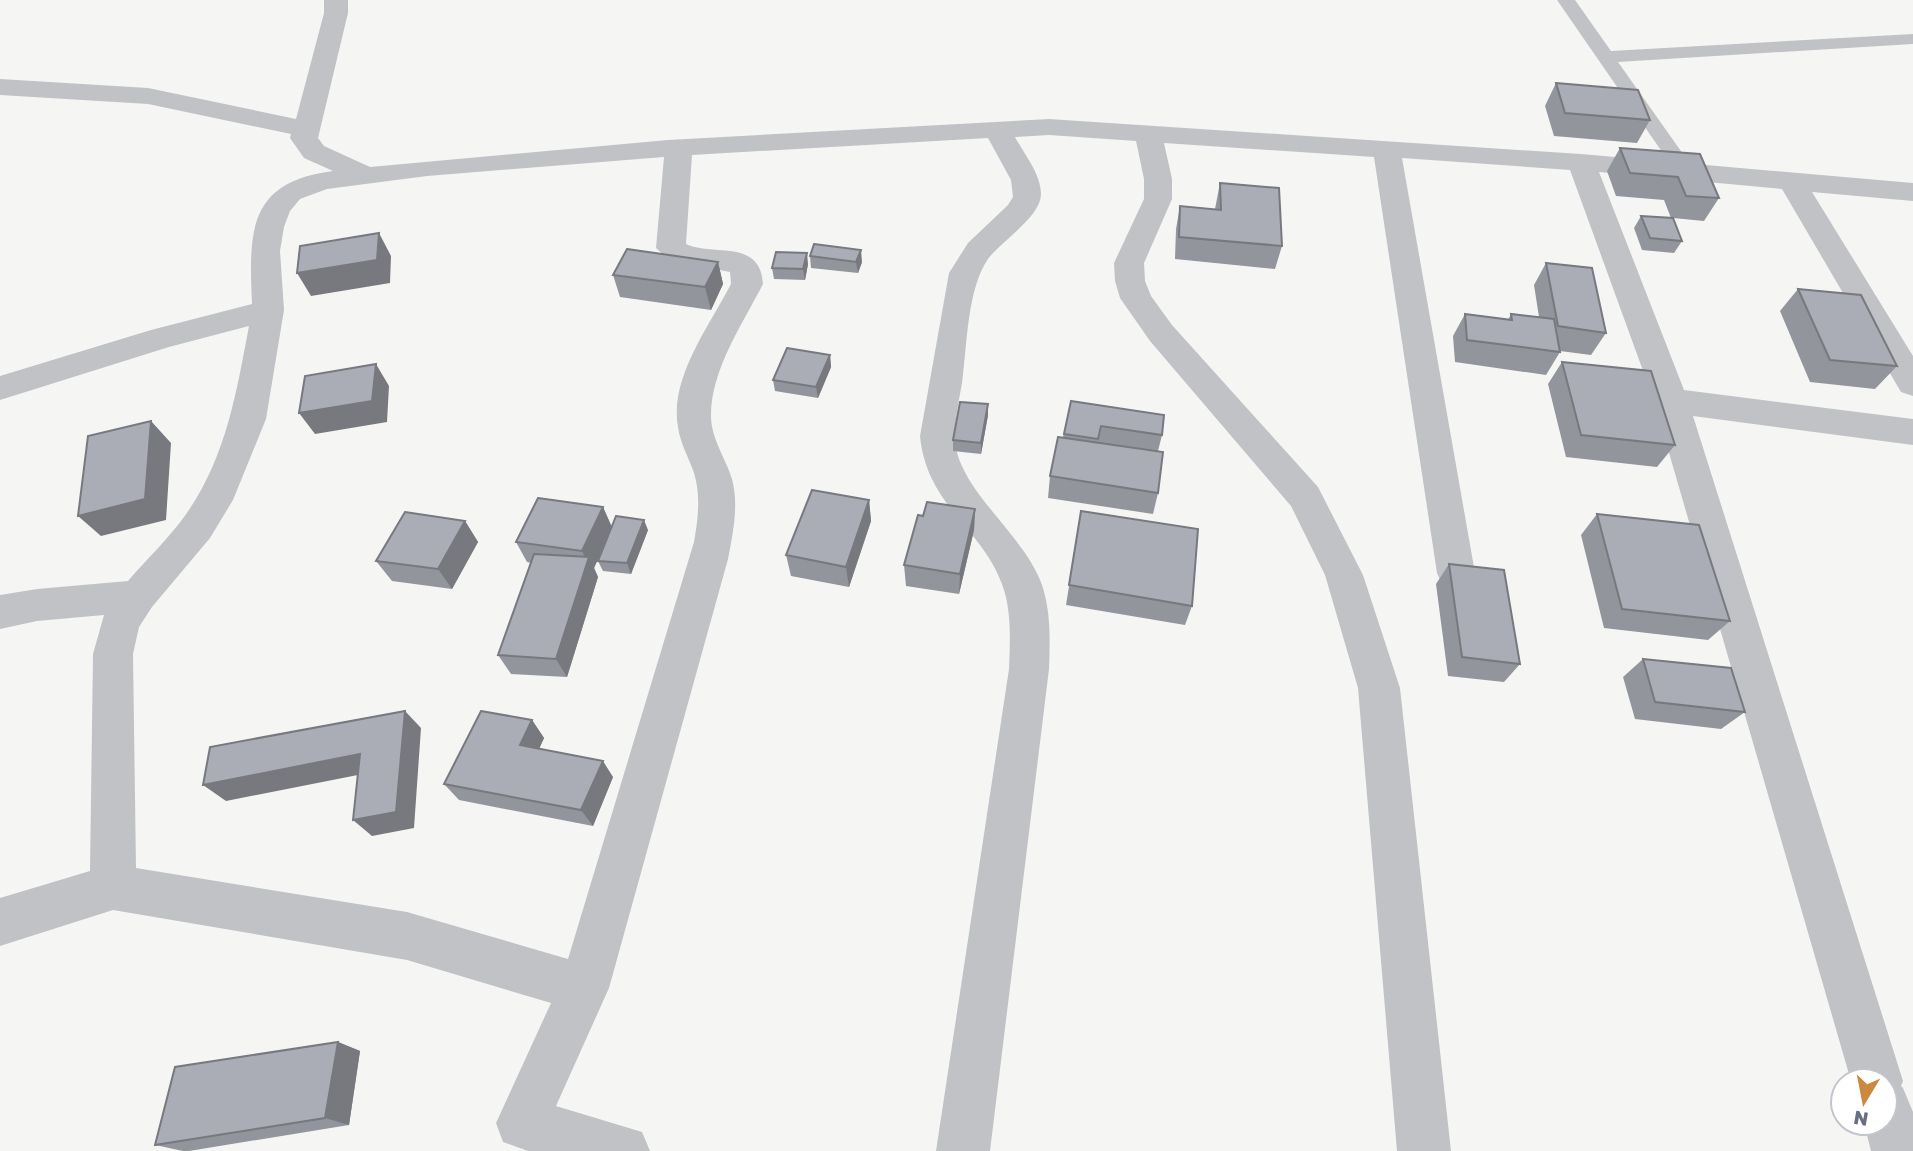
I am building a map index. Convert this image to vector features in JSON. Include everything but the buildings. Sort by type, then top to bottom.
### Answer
[{"type":"street","points":[[336,0],[336,13],[304,138],[314,152],[363,174]]},
{"type":"street","points":[[0,87],[148,96],[305,129]]},
{"type":"street","points":[[113,887],[113,654],[121,623],[138,596],[197,528],[220,491],[249,419],[268,310],[265,251],[276,208],[290,193],[322,181],[363,174],[679,148],[1049,127],[1581,162],[1913,192]]},
{"type":"street","points":[[963,1151],[1029,669],[1030,622],[1022,584],[1005,552],[951,483],[940,460],[937,436],[964,273],[979,250],[1020,209],[1027,197],[1025,180],[997,130]]},
{"type":"street","points":[[1148,133],[1158,179],[1157,199],[1153,215],[1129,262],[1130,281],[1136,298],[1161,333],[1305,497],[1344,575],[1379,688],[1424,1151]]},
{"type":"street","points":[[623,1151],[515,1137],[584,988],[709,559],[717,518],[716,489],[693,420],[696,397],[705,369],[747,284],[748,275],[746,268],[738,263],[685,256],[671,248],[679,148]]},
{"type":"street","points":[[1386,148],[1456,573]]},
{"type":"street","points":[[1581,162],[1671,401],[1873,1067]]},
{"type":"street","points":[[1791,180],[1913,384]]},
{"type":"street","points":[[0,388],[136,346],[268,310]]},
{"type":"street","points":[[1671,401],[1913,432]]},
{"type":"street","points":[[0,612],[37,605],[138,596]]},
{"type":"street","points":[[0,922],[113,887],[407,936],[584,988]]},
{"type":"lane","points":[[1566,0],[1685,171]]},
{"type":"lane","points":[[1605,57],[1913,39]]}]
